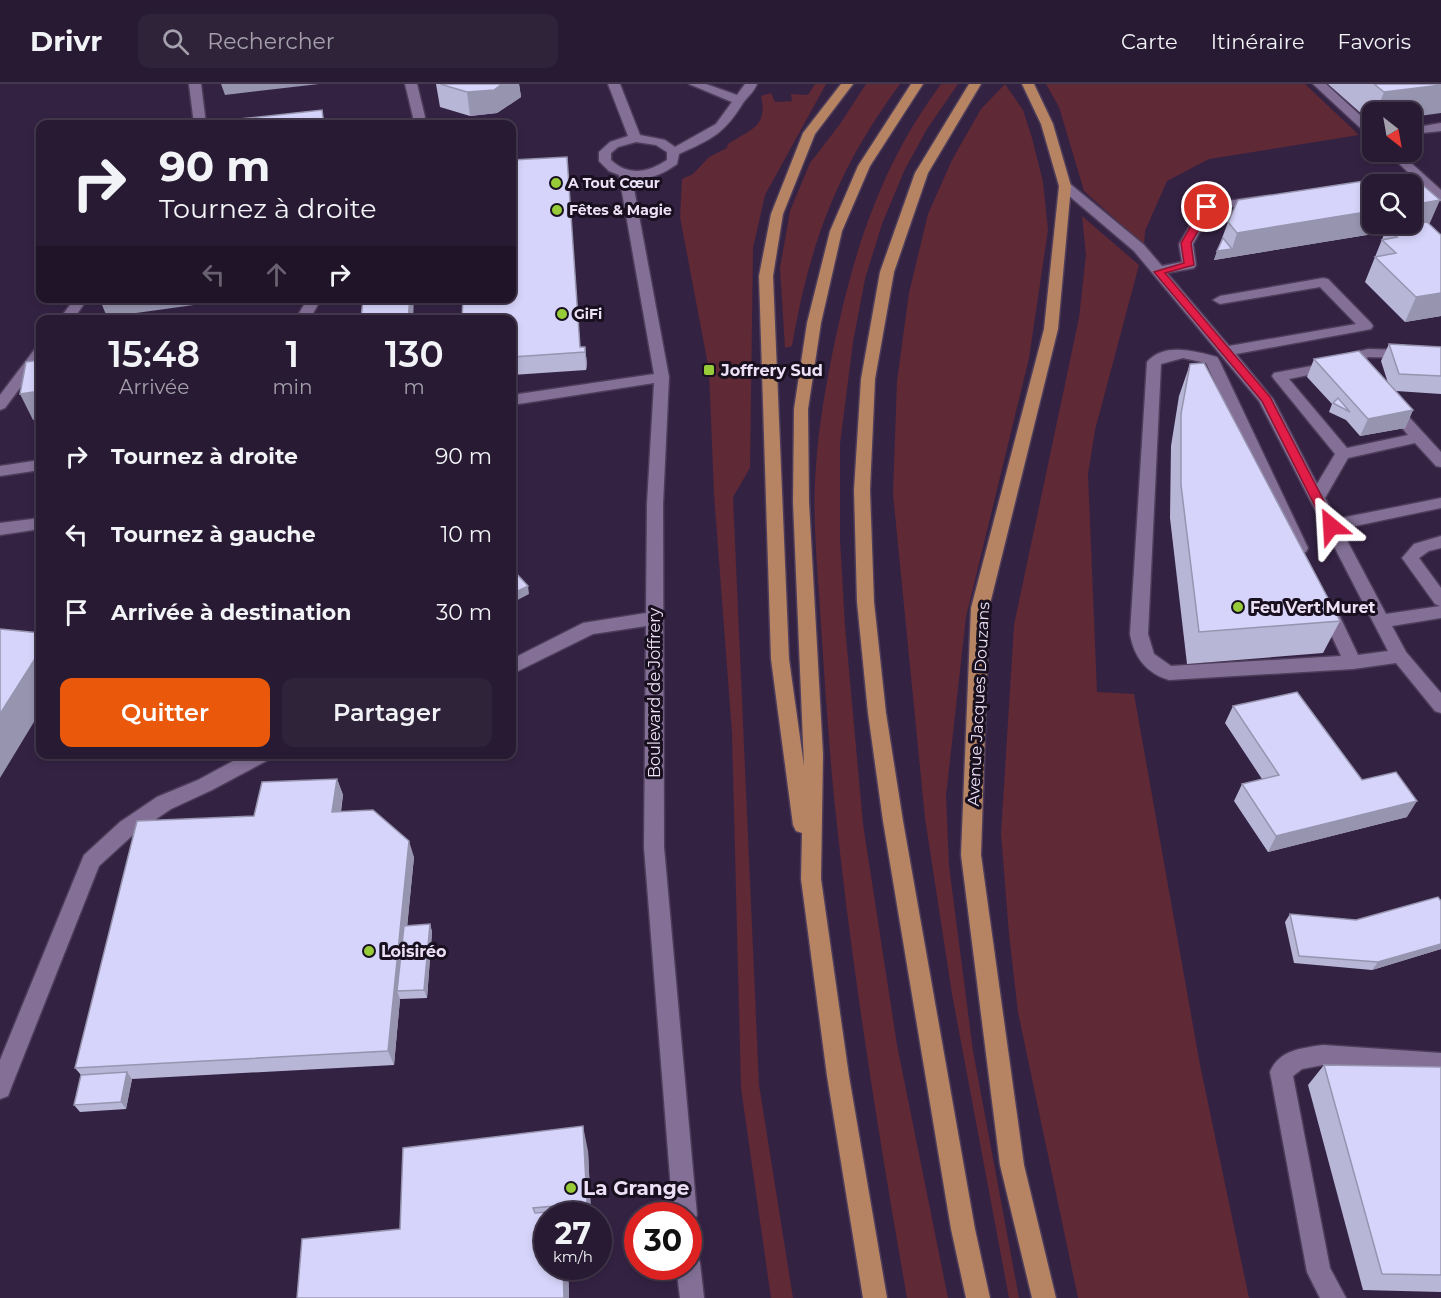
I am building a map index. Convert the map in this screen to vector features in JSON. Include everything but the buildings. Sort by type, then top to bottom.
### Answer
[{"type":"main road","points":[[847,84],[809,133],[777,214],[766,276],[780,659],[838,1076],[874,1298]]},
{"type":"main road","points":[[811,879],[814,754],[801,501],[801,410],[814,323],[836,231],[864,166],[917,84]]},
{"type":"main road","points":[[975,84],[956,110],[924,166],[898,231],[879,314],[874,348],[866,404],[861,485],[865,574],[874,683],[890,804],[963,1229],[978,1298]]},
{"type":"main road","name":"Avenue Jacques Douzans","points":[[1028,84],[1047,124],[1065,186],[1052,328],[980,609],[971,855],[1012,1165],[1044,1298]]},
{"type":"street","points":[[195,84],[200,120]]},
{"type":"street","points":[[411,84],[419,120]]},
{"type":"street","points":[[614,84],[635,138]]},
{"type":"street","points":[[695,84],[739,100]]},
{"type":"street","points":[[669,148],[711,134],[732,117],[739,100],[752,84]]},
{"type":"street","points":[[1319,84],[1362,123]]},
{"type":"street","points":[[1422,130],[1441,127]]},
{"type":"street","points":[[635,138],[657,140],[669,148],[673,161],[660,171],[637,175],[626,174],[608,166],[603,161],[603,155],[614,144],[635,138]]},
{"type":"street","points":[[1404,162],[1441,197]]},
{"type":"street","name":"Boulevard de Joffrery","points":[[626,174],[663,377],[654,504],[654,848],[683,1202]]},
{"type":"street","points":[[1065,186],[1139,248],[1266,399],[1400,656],[1441,706]]},
{"type":"street","points":[[1159,272],[1189,265],[1186,243],[1207,207],[1276,197]]},
{"type":"street","points":[[1220,300],[1323,282],[1366,326],[1226,351]]},
{"type":"street","points":[[1308,565],[1212,360],[1191,354],[1170,353],[1155,362],[1138,634],[1142,653],[1152,665],[1169,673],[1353,662],[1400,656]]},
{"type":"street","points":[[1441,355],[1368,353],[1357,356],[1355,361],[1357,367],[1441,462]]},
{"type":"street","points":[[0,405],[36,357]]},
{"type":"street","points":[[1343,454],[1279,376],[1355,361]]},
{"type":"street","points":[[516,399],[663,377]]},
{"type":"street","points":[[1317,498],[1343,454],[1419,436]]},
{"type":"street","points":[[0,471],[36,466]]},
{"type":"street","points":[[1441,468],[1441,475]]},
{"type":"street","points":[[1331,526],[1441,503]]},
{"type":"street","points":[[0,529],[36,524]]},
{"type":"street","points":[[1441,542],[1414,551],[1410,558],[1441,600]]},
{"type":"street","points":[[1318,586],[1353,662]]},
{"type":"street","points":[[1382,621],[1441,612]]},
{"type":"street","points":[[516,665],[589,628],[633,620],[654,620]]},
{"type":"street","points":[[0,1088],[91,861],[127,828],[164,803],[205,785],[254,759]]},
{"type":"street","points":[[1334,1298],[1318,1272],[1281,1072],[1298,1059],[1323,1055],[1441,1064]]},
{"type":"street","points":[[690,1280],[692,1298]]},
{"type":"shaded area","points":[[815,84],[826,84],[765,195],[753,248],[750,468],[733,497],[759,1085],[793,1298],[771,1298],[741,1088],[732,733],[714,494],[709,370],[680,217],[682,179],[693,174],[709,157],[727,148],[728,144],[756,126],[762,114],[761,96],[771,93],[775,102],[792,101],[791,94],[808,95]]},
{"type":"shaded area","points":[[866,84],[900,84],[859,147],[829,208],[808,273],[792,346],[785,348],[780,268],[790,211],[810,163],[840,124]]},
{"type":"shaded area","points":[[941,84],[958,84],[927,129],[905,169],[882,224],[865,279],[853,342],[840,444],[840,539],[845,626],[863,824],[897,1045],[948,1298],[907,1298],[866,1048],[841,860],[832,773],[815,538],[815,484],[819,433],[836,336],[863,236],[888,173],[903,143]]},
{"type":"shaded area","points":[[1005,84],[1023,110],[1032,138],[1043,182],[1048,230],[1029,358],[966,617],[946,796],[949,866],[973,1051],[1019,1298],[1009,1298],[952,994],[925,818],[893,494],[897,381],[909,293],[928,214],[952,160],[981,109]]},
{"type":"shaded area","points":[[1046,84],[1305,84],[1359,135],[1209,159],[1167,181],[1145,231],[1144,245],[1084,191],[1059,107]]},
{"type":"shaded area","points":[[1082,216],[1139,265],[1095,430],[1088,474],[1097,692],[1134,694],[1200,1065],[1249,1298],[1078,1298],[1018,1012],[1001,834],[1014,625],[1079,318],[1086,255]]},
{"type":"place","name":"A Tout Cœur","points":[[556,183]]},
{"type":"place","name":"Fêtes & Magie","points":[[557,210]]},
{"type":"place","name":"GiFi","points":[[562,314]]},
{"type":"place","name":"Joffrery Sud","points":[[709,370]]},
{"type":"place","name":"Feu Vert Muret","points":[[1238,607]]},
{"type":"place","name":"Loisiréo","points":[[369,951]]},
{"type":"place","name":"La Grange","points":[[571,1188]]},
{"type":"route","points":[[1207,207],[1186,243],[1189,265],[1159,272],[1266,399],[1331,526]]}]
